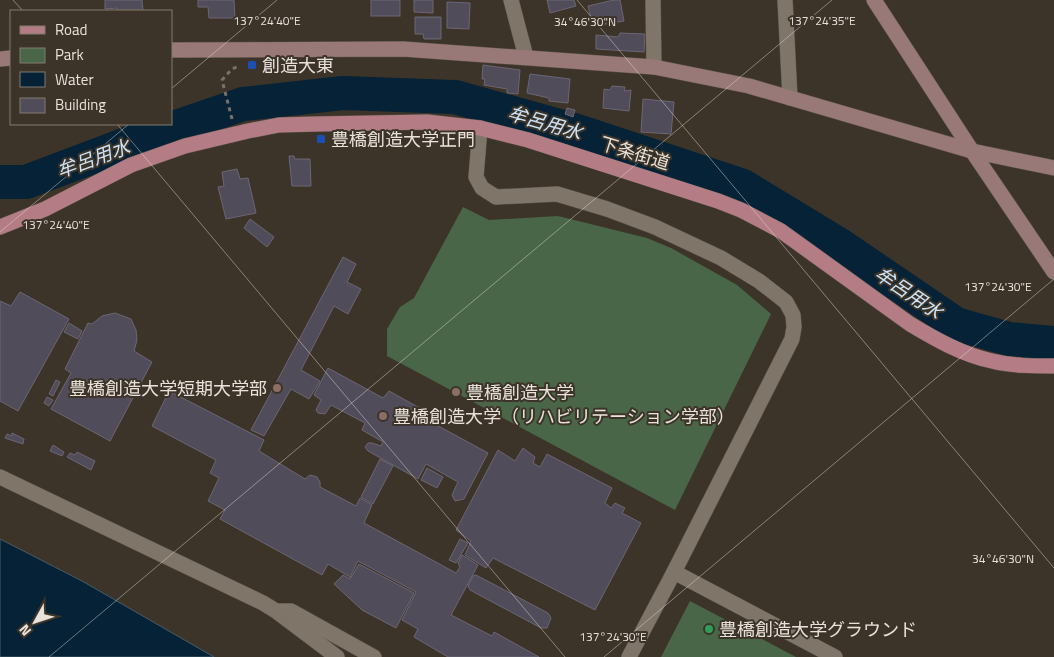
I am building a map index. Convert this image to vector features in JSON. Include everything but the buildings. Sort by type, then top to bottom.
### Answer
[{"type":"main road","name":"下条街道","points":[[0,227],[45,209],[131,165],[185,146],[248,131],[279,126],[402,122],[453,124],[480,128],[528,140],[741,210],[780,231],[910,324],[959,350],[991,361],[1026,366],[1054,366]]},
{"type":"street","points":[[511,0],[526,58]]},
{"type":"street","points":[[653,0],[654,67]]},
{"type":"street","points":[[785,0],[790,98]]},
{"type":"street","points":[[874,0],[972,151],[1054,272]]},
{"type":"street","points":[[172,50],[403,49],[654,67],[749,86],[972,151],[1054,168]]},
{"type":"street","points":[[480,128],[476,177],[482,188],[496,197],[557,194],[654,226],[721,258],[759,281],[786,302],[793,315],[792,339],[629,657]]},
{"type":"street","points":[[0,477],[263,603],[337,657]]},
{"type":"street","points":[[674,572],[835,657]]},
{"type":"street","points":[[276,611],[291,610],[374,657]]},
{"type":"path","points":[[232,119],[222,80],[232,69],[248,62],[248,50]]},
{"type":"green space","points":[[463,207],[489,220],[558,216],[647,238],[671,248],[737,285],[771,314],[675,510],[387,356],[387,329],[400,307],[414,298]]},
{"type":"green space","name":"豊橋創造大学グラウンド","points":[[690,601],[796,657],[661,657]]},
{"type":"water","points":[[0,539],[82,581],[214,657],[0,657]]},
{"type":"waterway","name":"牟呂用水","points":[[0,182],[26,182],[132,142],[243,104],[343,93],[455,97],[577,131],[743,186],[840,245],[956,324],[1009,339],[1054,343]]},
{"type":"place","name":"創造大東","points":[[252,65]]},
{"type":"place","name":"豊橋創造大学正門","points":[[321,139]]},
{"type":"place","name":"豊橋創造大学短期大学部","points":[[277,388]]},
{"type":"place","name":"豊橋創造大学","points":[[456,392]]},
{"type":"place","name":"豊橋創造大学（リハビリテーション学部）","points":[[383,416]]},
{"type":"place","name":"豊橋創造大学グラウンド","points":[[709,629]]}]
